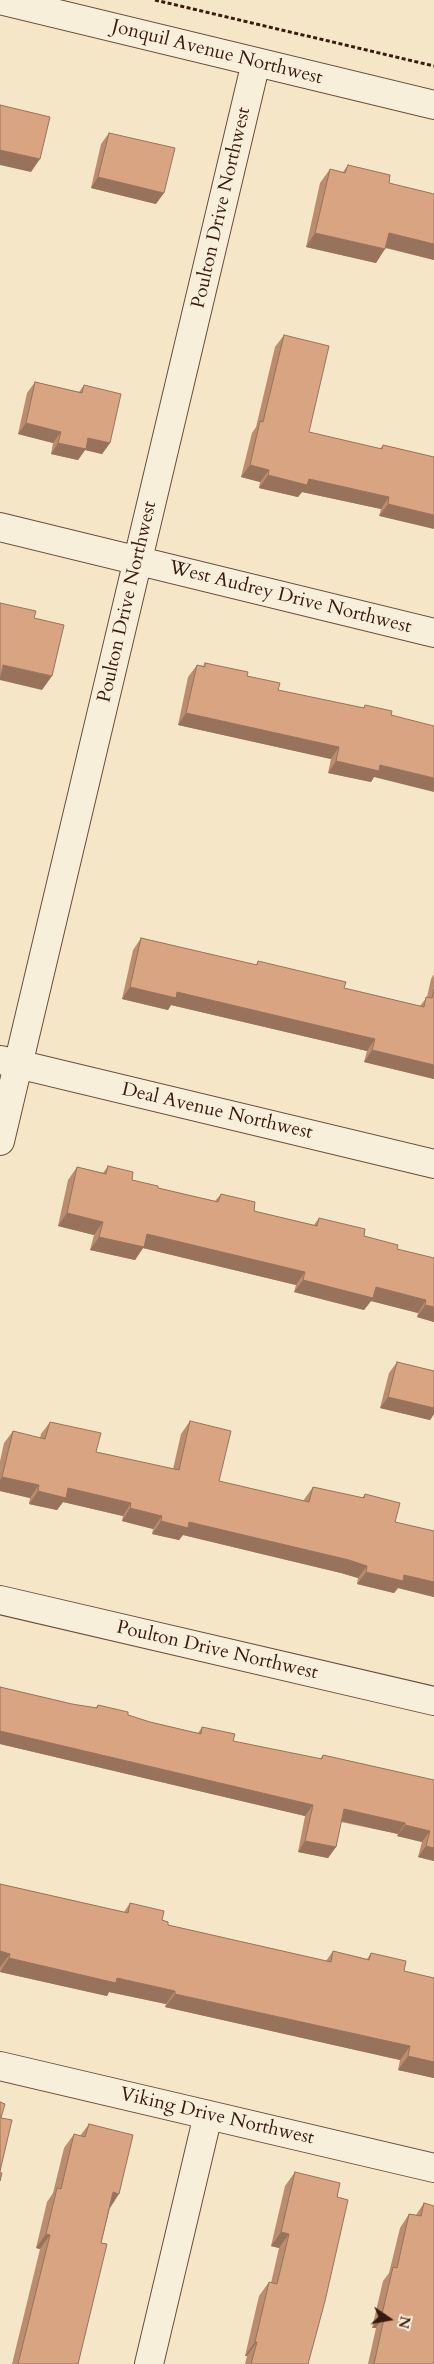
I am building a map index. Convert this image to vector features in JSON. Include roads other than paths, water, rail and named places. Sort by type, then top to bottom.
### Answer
[{"type":"street","name":"Jonquil Avenue Northwest","points":[[0,0],[434,105]]},
{"type":"street","name":"Poulton Drive Northwest","points":[[0,1141],[9,1062],[138,561],[256,62]]},
{"type":"street","name":"West Audrey Drive Northwest","points":[[0,527],[434,632]]},
{"type":"street","name":"Deal Avenue Northwest","points":[[9,1062],[434,1164]]},
{"type":"street","name":"Poulton Drive Northwest","points":[[0,1600],[434,1702]]},
{"type":"street","name":"Viking Drive Northwest","points":[[0,2066],[434,2168]]},
{"type":"street","points":[[149,2364],[208,2115]]}]
